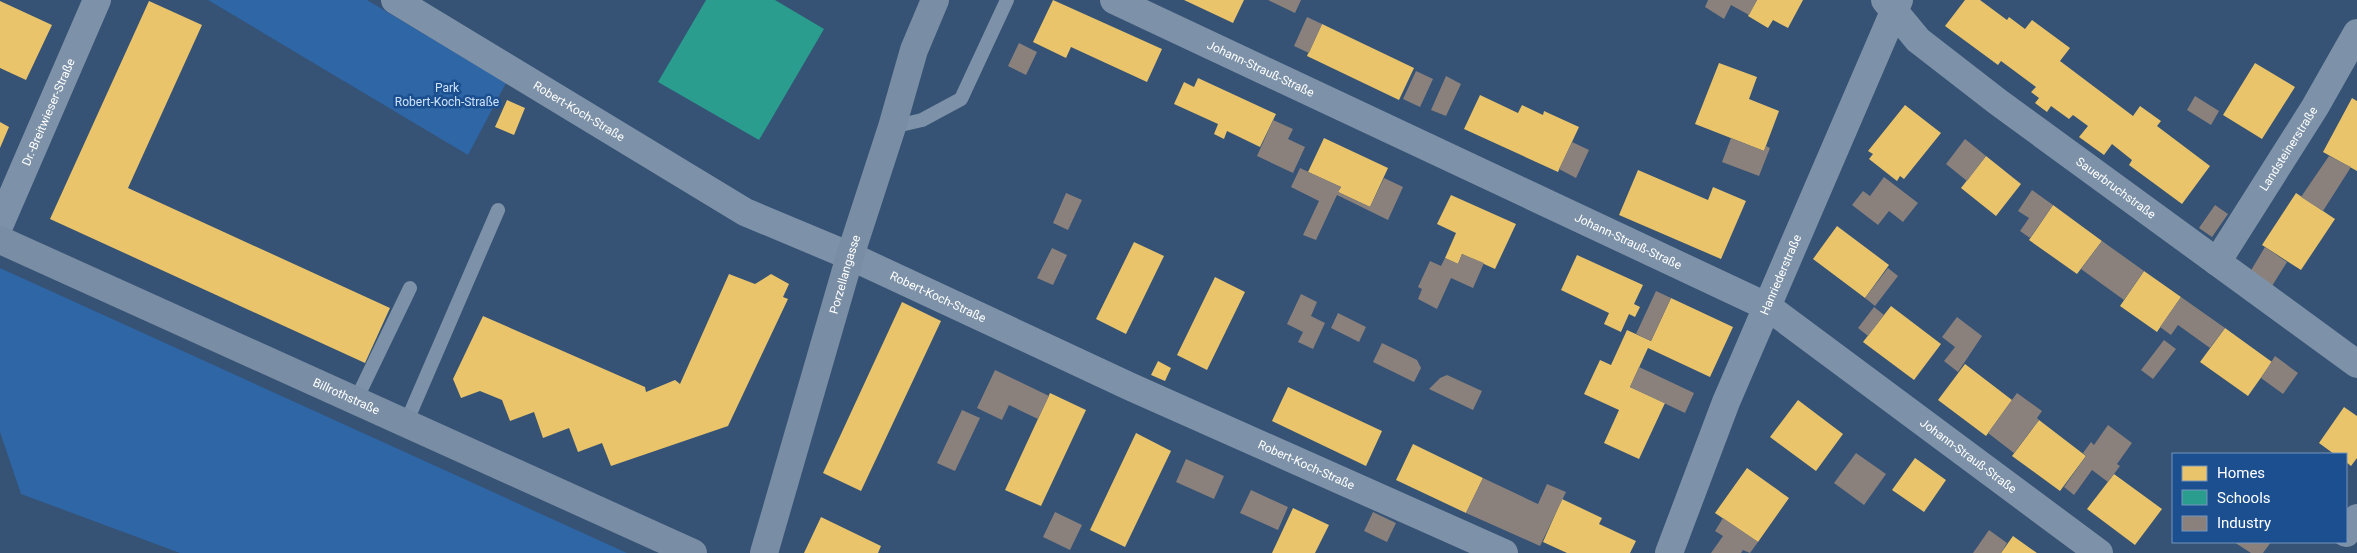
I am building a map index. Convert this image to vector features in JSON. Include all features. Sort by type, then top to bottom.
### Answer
[{"type":"street","name":"Dr.-Breitwieser-Straße","points":[[0,224],[96,0]]},
{"type":"street","name":"Robert-Koch-Straße","points":[[395,0],[745,212],[850,256],[1140,391],[1504,553]]},
{"type":"street","name":"Porzellangasse","points":[[764,553],[850,256],[892,127],[914,50],[935,0]]},
{"type":"street","name":"Johann-Strauß-Straße","points":[[1114,0],[1768,307],[2099,553]]},
{"type":"street","name":"Hanriederstraße","points":[[1669,553],[1726,402],[1768,307],[1893,3]]},
{"type":"street","name":"Sauerbruchstraße","points":[[1893,3],[1918,40],[1998,102],[2357,364]]},
{"type":"street","name":"Landsteinerstraße","points":[[2217,262],[2315,107],[2357,33]]},
{"type":"street","name":"Billrothstraße","points":[[0,240],[692,553]]},
{"type":"street","points":[[2347,533],[2357,518]]},
{"type":"lane","points":[[892,127],[922,120],[961,100],[1007,0]]},
{"type":"lane","points":[[406,422],[498,210]]},
{"type":"lane","points":[[356,400],[410,288]]},
{"type":"green space","name":"Park Robert-Koch-Straße","points":[[208,0],[367,0],[506,83],[468,155]]},
{"type":"green space","points":[[0,268],[627,553],[180,553],[21,494],[0,432]]},
{"type":"building: Homes","points":[[1053,0],[1162,49],[1147,82],[1071,47],[1066,58],[1033,42]]},
{"type":"building: Homes","points":[[1184,0],[1244,0],[1233,23]]},
{"type":"building: Homes","points":[[1757,0],[1803,0],[1788,28],[1773,20],[1768,28],[1748,16]]},
{"type":"building: Homes","points":[[1965,0],[1980,0],[2007,20],[2009,17],[2025,29],[2032,20],[2070,48],[2060,61],[2133,116],[2140,106],[2161,121],[2157,126],[2210,166],[2182,204],[2129,165],[2132,160],[2112,144],[2104,155],[2079,137],[2088,126],[2073,115],[2069,119],[2051,106],[2047,112],[2035,103],[2039,98],[2031,92],[2036,87],[2001,61],[1998,65],[1945,26]]},
{"type":"building: Homes","points":[[0,1],[52,25],[26,80],[0,68]]},
{"type":"building: Homes","points":[[149,1],[202,25],[128,188],[390,308],[365,363],[50,219]]},
{"type":"building: Homes","points":[[1322,24],[1414,68],[1399,100],[1307,56]]},
{"type":"building: Homes","points":[[1719,63],[1757,77],[1749,99],[1779,111],[1764,151],[1695,124]]},
{"type":"building: Homes","points":[[2255,63],[2295,87],[2262,139],[2223,115]]},
{"type":"building: Homes","points":[[1198,78],[1276,114],[1260,147],[1227,131],[1224,139],[1214,134],[1218,124],[1174,104],[1184,82],[1194,87]]},
{"type":"building: Homes","points":[[1480,95],[1518,113],[1522,105],[1543,115],[1544,111],[1579,127],[1558,172],[1464,129]]},
{"type":"building: Homes","points":[[2352,98],[2357,101],[2357,171],[2323,152]]},
{"type":"building: Homes","points":[[507,100],[525,108],[514,135],[495,127]]},
{"type":"building: Homes","points":[[1905,105],[1941,133],[1904,179],[1900,176],[1897,181],[1869,159],[1873,154],[1868,151]]},
{"type":"building: Homes","points":[[0,122],[9,127],[0,148]]},
{"type":"building: Homes","points":[[1324,138],[1388,168],[1370,207],[1338,192],[1341,187],[1308,172]]},
{"type":"building: Homes","points":[[1986,156],[2021,184],[1996,216],[1961,188]]},
{"type":"building: Homes","points":[[1638,170],[1708,200],[1713,187],[1746,201],[1721,259],[1619,215]]},
{"type":"building: Homes","points":[[2296,193],[2335,219],[2301,270],[2262,245]]},
{"type":"building: Homes","points":[[1451,195],[1516,224],[1495,269],[1462,254],[1458,264],[1445,258],[1456,233],[1437,224]]},
{"type":"building: Homes","points":[[2053,205],[2102,241],[2077,274],[2029,240]]},
{"type":"building: Homes","points":[[1837,226],[1889,265],[1865,298],[1813,259]]},
{"type":"building: Homes","points":[[1134,242],[1164,256],[1126,334],[1096,319]]},
{"type":"building: Homes","points":[[1577,255],[1643,285],[1634,304],[1640,307],[1635,317],[1629,314],[1621,332],[1604,324],[1609,313],[1561,290]]},
{"type":"building: Homes","points":[[2144,271],[2181,297],[2157,332],[2120,306]]},
{"type":"building: Homes","points":[[729,274],[755,284],[771,274],[789,284],[783,297],[788,299],[728,426],[611,466],[602,443],[578,452],[569,428],[543,438],[534,412],[510,421],[502,400],[480,391],[461,398],[453,379],[483,316],[645,387],[646,392],[675,380],[680,384]]},
{"type":"building: Homes","points":[[1215,277],[1245,292],[1207,370],[1177,355]]},
{"type":"building: Homes","points":[[1671,298],[1733,327],[1710,377],[1648,348],[1630,387],[1665,403],[1639,459],[1604,443],[1619,410],[1584,394],[1600,360],[1611,365],[1627,330],[1651,341]]},
{"type":"building: Homes","points":[[902,302],[941,321],[861,491],[823,473]]},
{"type":"building: Homes","points":[[1891,306],[1941,344],[1914,380],[1863,342]]},
{"type":"building: Homes","points":[[2225,328],[2272,362],[2248,396],[2200,362]]},
{"type":"building: Homes","points":[[1158,361],[1171,368],[1165,381],[1151,375]]},
{"type":"building: Homes","points":[[1965,364],[2012,400],[1986,436],[1938,400]]},
{"type":"building: Homes","points":[[1288,387],[1382,431],[1366,466],[1272,421]]},
{"type":"building: Homes","points":[[1050,393],[1086,410],[1041,506],[1005,490]]},
{"type":"building: Homes","points":[[1798,400],[1843,434],[1816,471],[1770,437]]},
{"type":"building: Homes","points":[[2344,407],[2357,416],[2357,458],[2351,466],[2347,463],[2347,453],[2333,453],[2319,443]]},
{"type":"building: Homes","points":[[2039,420],[2086,456],[2060,491],[2012,456]]},
{"type":"building: Homes","points":[[1136,433],[1171,451],[1125,547],[1090,530]]},
{"type":"building: Homes","points":[[1413,444],[1483,478],[1466,513],[1396,480]]},
{"type":"building: Homes","points":[[1915,458],[1946,480],[1924,512],[1892,490]]},
{"type":"building: Homes","points":[[1747,468],[1789,498],[1758,542],[1715,513]]},
{"type":"building: Homes","points":[[2114,474],[2162,509],[2135,545],[2087,509]]},
{"type":"building: Homes","points":[[1562,499],[1602,518],[1599,524],[1636,541],[1630,553],[1567,553],[1543,542]]},
{"type":"building: Homes","points":[[1293,508],[1329,525],[1315,553],[1272,553]]},
{"type":"building: Homes","points":[[821,517],[881,546],[878,553],[804,553]]},
{"type":"building: Homes","points":[[2013,536],[2037,553],[2001,553]]},
{"type":"building: Schools","points":[[706,0],[775,0],[824,29],[759,140],[658,82]]},
{"type":"building: Industry","points":[[1268,0],[1301,0],[1295,13]]},
{"type":"building: Industry","points":[[1708,0],[1757,0],[1749,15],[1731,5],[1724,19],[1705,7]]},
{"type":"building: Industry","points":[[1307,17],[1322,24],[1309,53],[1294,46]]},
{"type":"building: Industry","points":[[1019,43],[1037,52],[1026,75],[1008,66]]},
{"type":"building: Industry","points":[[1416,71],[1433,79],[1420,107],[1403,99]]},
{"type":"building: Industry","points":[[1446,76],[1461,84],[1446,116],[1431,110]]},
{"type":"building: Industry","points":[[2195,96],[2219,111],[2211,125],[2187,110]]},
{"type":"building: Industry","points":[[1273,120],[1293,129],[1288,139],[1305,147],[1293,173],[1257,156]]},
{"type":"building: Industry","points":[[1731,138],[1764,151],[1766,146],[1770,148],[1759,176],[1722,162]]},
{"type":"building: Industry","points":[[1965,139],[1986,156],[1967,181],[1946,164]]},
{"type":"building: Industry","points":[[1572,142],[1589,150],[1576,178],[1559,169]]},
{"type":"building: Industry","points":[[2329,156],[2351,167],[2323,211],[2301,197]]},
{"type":"building: Industry","points":[[1300,168],[1341,187],[1338,192],[1370,207],[1384,178],[1403,187],[1388,220],[1337,195],[1316,240],[1303,235],[1319,201],[1291,187]]},
{"type":"building: Industry","points":[[1884,177],[1918,203],[1903,222],[1889,211],[1878,225],[1852,205],[1863,191],[1870,196]]},
{"type":"building: Industry","points":[[2032,190],[2053,205],[2030,238],[2020,231],[2029,218],[2018,211]]},
{"type":"building: Industry","points":[[1066,193],[1082,200],[1068,230],[1053,223]]},
{"type":"building: Industry","points":[[2215,205],[2228,214],[2212,237],[2199,228]]},
{"type":"building: Industry","points":[[2102,241],[2144,271],[2124,300],[2081,269]]},
{"type":"building: Industry","points":[[2265,247],[2287,262],[2272,286],[2250,272]]},
{"type":"building: Industry","points":[[1052,248],[1067,255],[1053,285],[1037,278]]},
{"type":"building: Industry","points":[[1462,254],[1484,263],[1473,288],[1451,278],[1437,309],[1418,299],[1422,289],[1418,287],[1430,261],[1441,266],[1445,258],[1458,264]]},
{"type":"building: Industry","points":[[1888,268],[1898,276],[1875,306],[1865,298]]},
{"type":"building: Industry","points":[[1656,291],[1671,298],[1651,341],[1636,334]]},
{"type":"building: Industry","points":[[1301,294],[1317,302],[1311,316],[1325,323],[1313,349],[1298,342],[1303,332],[1287,324]]},
{"type":"building: Industry","points":[[2181,297],[2225,328],[2210,348],[2178,325],[2171,335],[2160,327]]},
{"type":"building: Industry","points":[[1874,307],[1884,315],[1868,336],[1858,328]]},
{"type":"building: Industry","points":[[1338,313],[1366,327],[1359,342],[1331,328]]},
{"type":"building: Industry","points":[[1957,317],[1982,336],[1958,372],[1944,361],[1955,347],[1942,337]]},
{"type":"building: Industry","points":[[2164,340],[2176,349],[2153,379],[2141,370]]},
{"type":"building: Industry","points":[[1382,343],[1417,360],[1421,368],[1414,382],[1373,362]]},
{"type":"building: Industry","points":[[2275,356],[2298,373],[2283,394],[2261,378]]},
{"type":"building: Industry","points":[[1639,367],[1694,393],[1685,413],[1630,387]]},
{"type":"building: Industry","points":[[995,370],[1049,396],[1038,419],[1009,405],[1002,420],[977,408]]},
{"type":"building: Industry","points":[[1447,375],[1482,391],[1473,410],[1429,389],[1440,378]]},
{"type":"building: Industry","points":[[2017,393],[2042,411],[2037,418],[2039,420],[2014,453],[1988,433]]},
{"type":"building: Industry","points":[[962,410],[980,418],[955,471],[937,463]]},
{"type":"building: Industry","points":[[2108,425],[2132,443],[2117,464],[2120,466],[2108,482],[2092,470],[2074,495],[2064,487],[2086,456],[2083,453],[2091,442],[2094,445]]},
{"type":"building: Industry","points":[[1856,453],[1886,474],[1864,505],[1834,483]]},
{"type":"building: Industry","points":[[1186,459],[1224,476],[1214,499],[1176,482]]},
{"type":"building: Industry","points":[[1483,478],[1538,504],[1547,484],[1566,492],[1540,546],[1466,513]]},
{"type":"building: Industry","points":[[1251,490],[1288,507],[1278,530],[1240,513]]},
{"type":"building: Industry","points":[[1055,512],[1082,525],[1070,550],[1043,537]]},
{"type":"building: Industry","points":[[1373,512],[1396,523],[1387,542],[1364,531]]},
{"type":"building: Industry","points":[[1723,518],[1758,542],[1750,553],[1743,550],[1741,553],[1711,553],[1723,536],[1715,531]]},
{"type":"building: Industry","points":[[1989,530],[2007,543],[2001,553],[1973,553]]},
{"type":"building: Industry","points":[[2236,543],[2270,543],[2263,553],[2251,553]]}]
